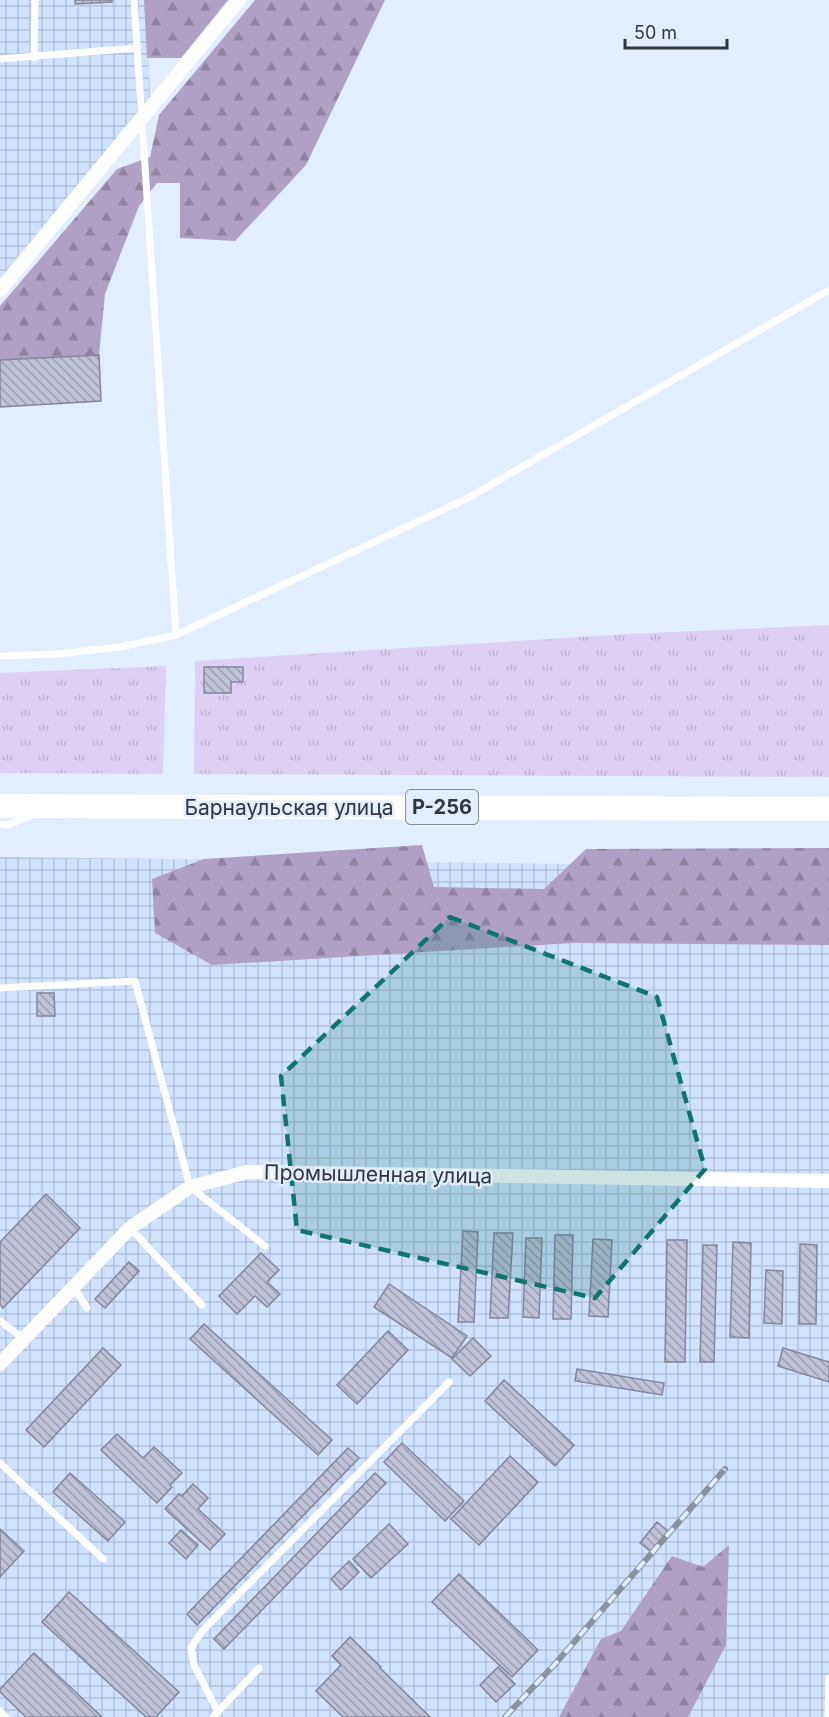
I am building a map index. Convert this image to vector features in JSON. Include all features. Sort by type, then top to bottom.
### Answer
[{"type":"highway","name":"Барнаульская улица","points":[[0,806],[829,809]]},
{"type":"street","points":[[0,290],[239,0]]},
{"type":"street","name":"Промышленная улица","points":[[0,1364],[130,1228],[190,1187],[247,1172],[829,1181]]},
{"type":"lane","points":[[34,58],[35,0]]},
{"type":"lane","points":[[134,0],[176,635]]},
{"type":"lane","points":[[0,59],[137,48]]},
{"type":"lane","points":[[0,656],[58,654],[120,647],[176,635],[468,498],[829,290]]},
{"type":"lane","points":[[0,824],[9,825],[56,806]]},
{"type":"lane","points":[[0,988],[135,981],[190,1187],[265,1246]]},
{"type":"lane","points":[[130,1228],[202,1305]]},
{"type":"lane","points":[[74,1286],[87,1308]]},
{"type":"lane","points":[[0,1321],[23,1338]]},
{"type":"lane","points":[[259,1668],[216,1714],[194,1665],[191,1648],[202,1631],[449,1382]]},
{"type":"lane","points":[[0,1463],[103,1559]]},
{"type":"lane","points":[[828,1717],[829,1678]]},
{"type":"lane","points":[[0,1711],[6,1717]]},
{"type":"highlighted area","points":[[450,917],[657,997],[705,1169],[595,1298],[297,1230],[281,1076]]},
{"type":"shaded area","points":[[0,0],[146,0],[151,116],[0,287]]},
{"type":"shaded area","points":[[0,857],[829,867],[829,1717],[0,1717]]},
{"type":"green space","points":[[144,0],[228,0],[181,58],[147,58]]},
{"type":"green space","points":[[255,0],[385,0],[306,165],[235,241],[180,238],[180,183],[157,183],[139,206],[105,294],[99,355],[0,360],[0,306],[117,169],[150,157],[159,115]]},
{"type":"green space","points":[[829,625],[829,777],[194,774],[195,661],[630,634]]},
{"type":"green space","points":[[166,666],[163,774],[0,773],[0,673]]},
{"type":"green space","points":[[422,845],[434,887],[544,889],[586,849],[829,848],[829,945],[573,943],[212,965],[155,933],[152,879],[204,859]]},
{"type":"green space","points":[[729,1545],[726,1645],[688,1717],[559,1717],[601,1639],[621,1631],[672,1556],[703,1567]]},
{"type":"building","points":[[75,0],[112,0],[112,2],[75,4]]},
{"type":"building","points":[[99,355],[101,401],[0,407],[0,360]]},
{"type":"building","points":[[204,667],[243,667],[243,682],[231,682],[231,693],[204,693]]},
{"type":"building","points":[[37,993],[54,993],[55,1016],[37,1016]]},
{"type":"building","points":[[46,1194],[80,1228],[3,1308],[0,1304],[0,1242]]},
{"type":"building","points":[[463,1231],[478,1232],[474,1322],[458,1322]]},
{"type":"building","points":[[494,1233],[513,1233],[508,1318],[490,1318]]},
{"type":"building","points":[[555,1235],[573,1235],[571,1319],[553,1319]]},
{"type":"building","points":[[526,1238],[542,1238],[539,1318],[523,1317]]},
{"type":"building","points":[[593,1239],[612,1240],[608,1317],[589,1316]]},
{"type":"building","points":[[667,1240],[687,1240],[685,1362],[665,1362]]},
{"type":"building","points":[[733,1242],[751,1243],[749,1338],[730,1337]]},
{"type":"building","points":[[800,1244],[817,1245],[816,1324],[799,1324]]},
{"type":"building","points":[[703,1245],[717,1245],[714,1362],[700,1362]]},
{"type":"building","points":[[261,1253],[279,1270],[267,1282],[280,1294],[267,1307],[255,1296],[237,1314],[219,1296]]},
{"type":"building","points":[[129,1262],[139,1271],[105,1308],[95,1299]]},
{"type":"building","points":[[766,1270],[783,1271],[782,1324],[764,1323]]},
{"type":"building","points":[[389,1284],[467,1336],[452,1358],[374,1307]]},
{"type":"building","points":[[204,1324],[332,1440],[318,1455],[190,1339]]},
{"type":"building","points":[[388,1331],[408,1350],[357,1404],[337,1385]]},
{"type":"building","points":[[473,1338],[491,1356],[470,1376],[452,1359]]},
{"type":"building","points":[[103,1348],[121,1365],[44,1447],[26,1430]]},
{"type":"building","points":[[783,1348],[829,1362],[829,1382],[778,1366]]},
{"type":"building","points":[[577,1369],[664,1383],[662,1395],[575,1381]]},
{"type":"building","points":[[504,1380],[574,1445],[555,1466],[485,1401]]},
{"type":"building","points":[[117,1434],[143,1458],[154,1447],[182,1473],[157,1503],[101,1450]]},
{"type":"building","points":[[402,1443],[464,1501],[445,1521],[384,1462]]},
{"type":"building","points":[[348,1448],[359,1458],[197,1625],[187,1614]]},
{"type":"building","points":[[510,1456],[538,1482],[479,1545],[451,1519]]},
{"type":"building","points":[[70,1473],[125,1522],[108,1541],[53,1492]]},
{"type":"building","points":[[375,1473],[386,1483],[224,1649],[214,1639]]},
{"type":"building","points":[[193,1484],[208,1498],[198,1509],[225,1534],[210,1550],[165,1509],[179,1494],[182,1496]]},
{"type":"building","points":[[657,1522],[668,1531],[651,1552],[640,1543]]},
{"type":"building","points":[[389,1524],[408,1544],[371,1578],[353,1559]]},
{"type":"building","points":[[0,1529],[24,1551],[0,1577]]},
{"type":"building","points":[[181,1530],[198,1545],[186,1559],[169,1543]]},
{"type":"building","points":[[349,1561],[359,1572],[341,1590],[331,1579]]},
{"type":"building","points":[[459,1574],[538,1650],[512,1677],[432,1602]]},
{"type":"building","points":[[69,1592],[179,1692],[156,1717],[146,1717],[42,1622]]},
{"type":"building","points":[[350,1637],[430,1717],[343,1717],[316,1691],[341,1665],[332,1656]]},
{"type":"building","points":[[34,1653],[102,1717],[26,1717],[0,1692],[0,1689]]},
{"type":"building","points":[[498,1667],[515,1684],[496,1702],[480,1685]]},
{"type":"railway","points":[[505,1717],[555,1664],[725,1469]]}]
